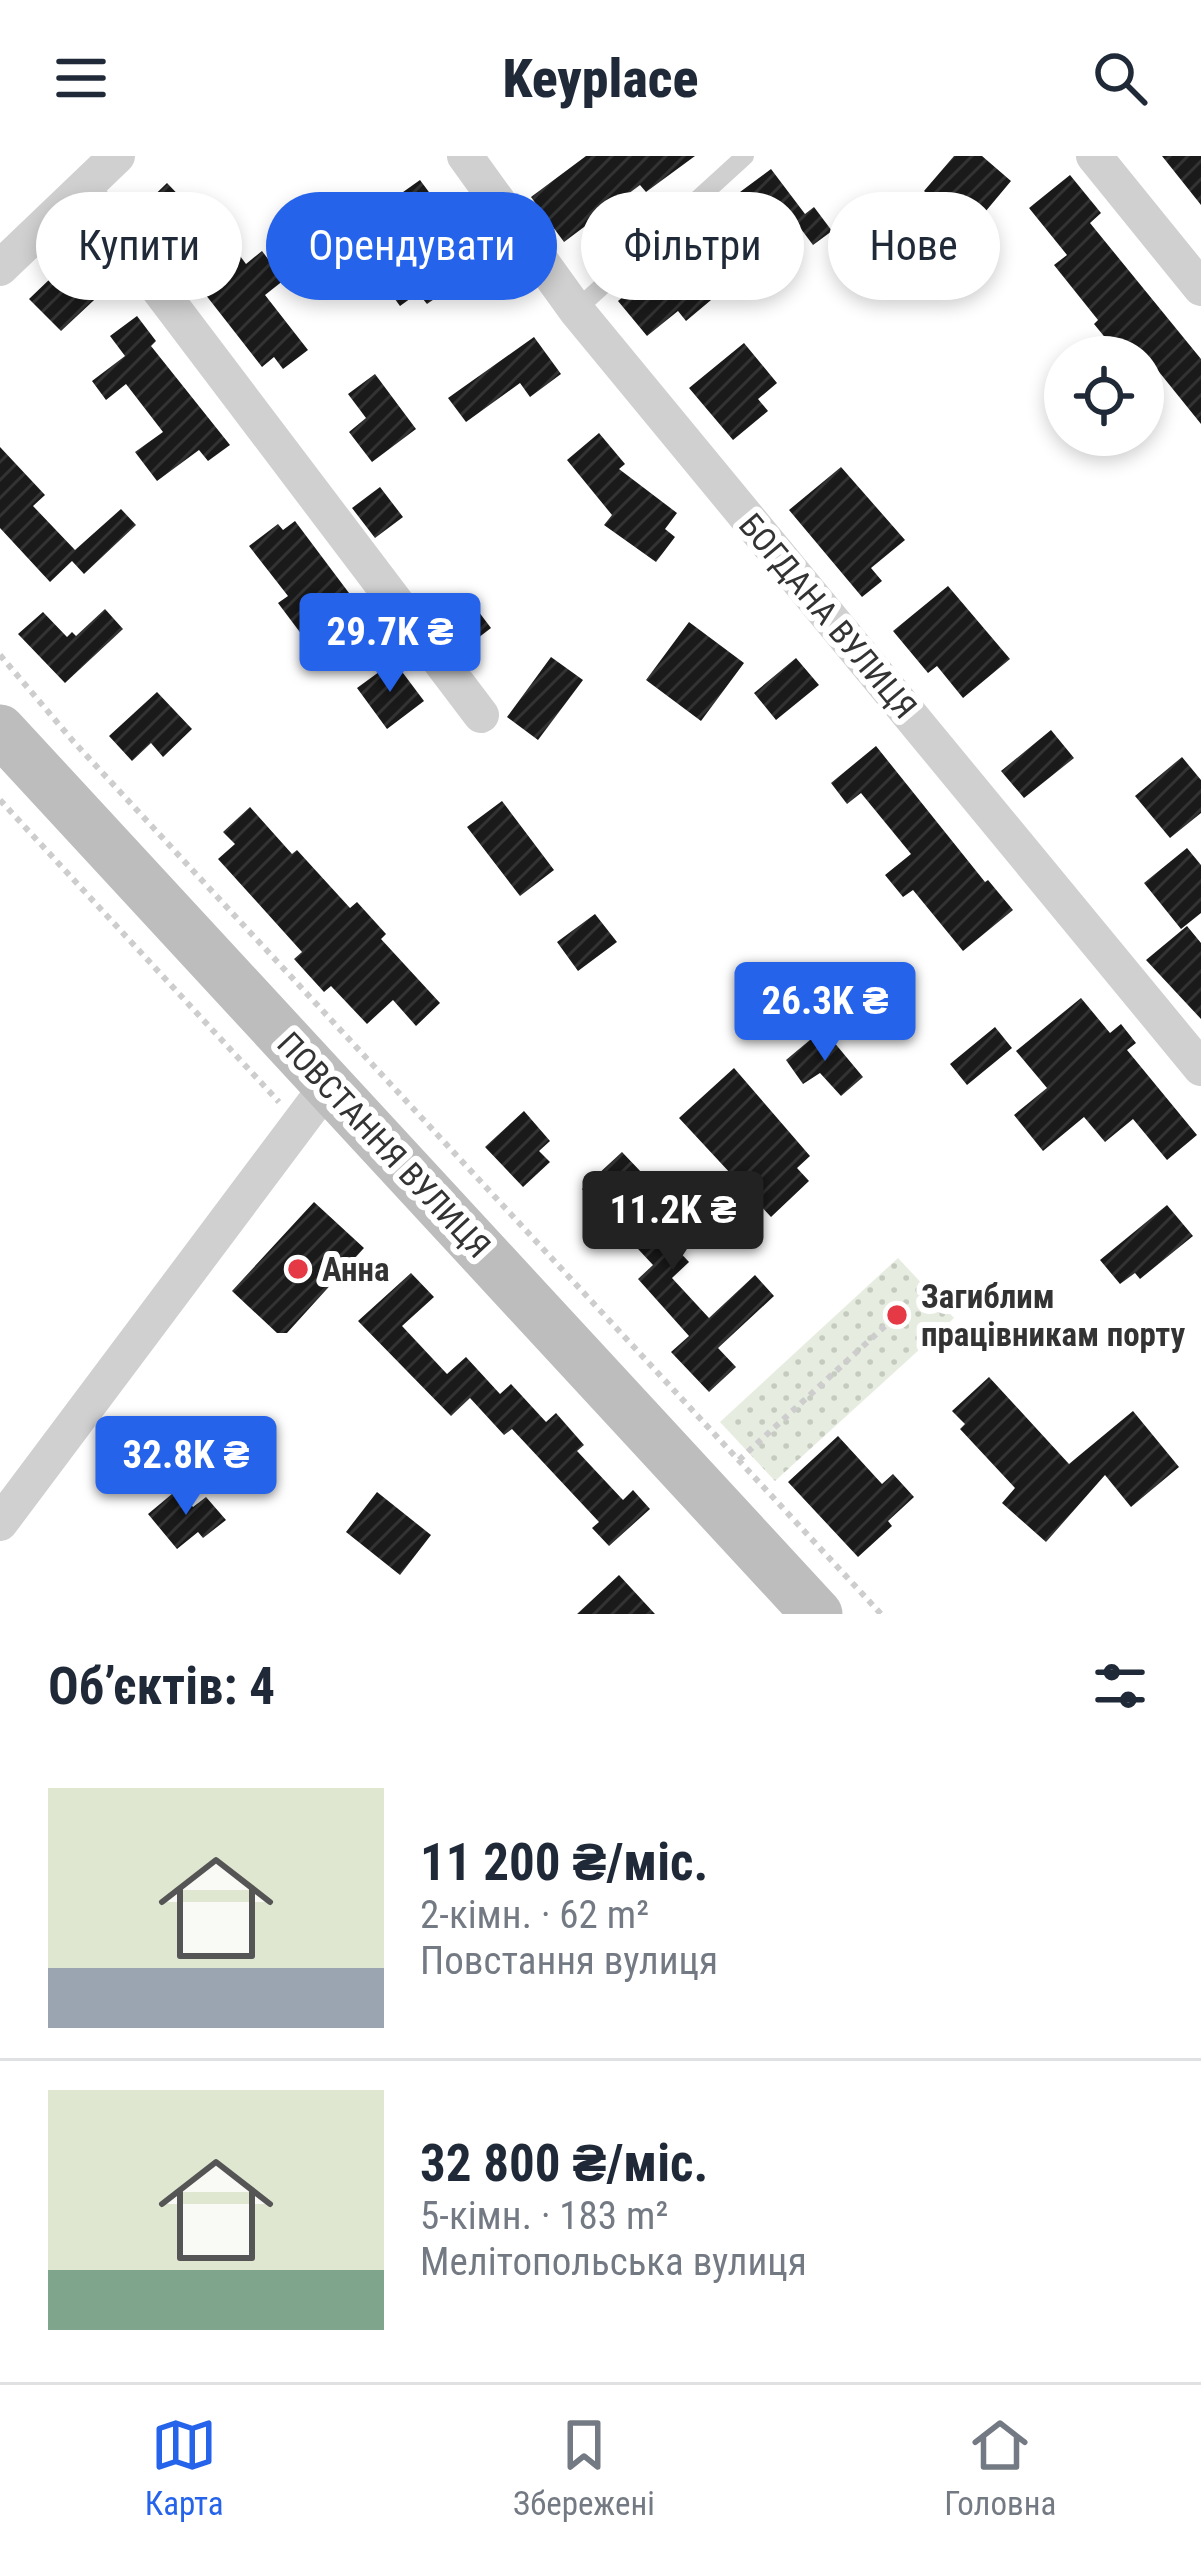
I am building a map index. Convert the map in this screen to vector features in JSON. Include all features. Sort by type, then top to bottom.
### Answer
[{"type":"street","points":[[0,268],[117,156]]},
{"type":"street","name":"БОГДАНА ВУЛИЦЯ","points":[[465,156],[576,310],[1201,1068]]},
{"type":"street","points":[[1094,156],[1201,288]]},
{"type":"street","points":[[83,189],[482,715]]},
{"type":"street","name":"ПОВСТАННЯ ВУЛИЦЯ","points":[[0,730],[818,1614]]},
{"type":"street","points":[[0,1523],[328,1085]]},
{"type":"lane","points":[[576,310],[745,156]]},
{"type":"path","points":[[0,655],[881,1614]]},
{"type":"path","points":[[739,1460],[884,1326]]},
{"type":"shaded area","points":[[898,1258],[954,1318],[775,1481],[720,1422]]},
{"type":"building","points":[[586,156],[695,156],[646,192],[640,185],[631,192],[581,192],[581,229],[564,242],[557,232],[557,192],[538,192]]},
{"type":"building","points":[[954,156],[982,156],[1011,181],[1000,194],[924,191]]},
{"type":"building","points":[[1162,156],[1201,156],[1201,205]]},
{"type":"building","points":[[771,169],[788,192],[740,192]]},
{"type":"building","points":[[1070,175],[1101,213],[1090,223],[1201,359],[1201,424],[1164,378],[1164,336],[1104,336],[1094,324],[1098,320],[1054,265],[1067,255],[1029,208]]},
{"type":"building","points":[[420,180],[429,192],[403,192]]},
{"type":"building","points":[[814,207],[828,226],[828,234],[813,245],[804,233],[804,213]]},
{"type":"building","points":[[262,251],[266,300],[308,350],[283,369],[274,357],[262,367],[210,300],[242,300],[242,259],[246,264]]},
{"type":"building","points":[[36,292],[36,300],[94,300],[61,331],[29,299]]},
{"type":"building","points":[[711,300],[686,321],[678,311],[647,336],[618,301]]},
{"type":"building","points":[[137,316],[156,341],[151,346],[230,445],[208,461],[199,450],[157,481],[135,452],[163,432],[126,384],[106,400],[92,381],[125,356],[110,336]]},
{"type":"building","points":[[534,337],[561,374],[530,397],[520,383],[466,422],[448,398]]},
{"type":"building","points":[[744,343],[777,383],[758,399],[768,411],[733,440],[689,388]]},
{"type":"building","points":[[375,374],[416,429],[372,462],[349,432],[366,418],[348,394]]},
{"type":"building","points":[[599,433],[625,464],[619,469],[677,513],[665,529],[675,537],[656,562],[604,525],[612,515],[567,460]]},
{"type":"building","points":[[0,447],[45,495],[33,506],[75,550],[121,509],[136,525],[84,574],[72,561],[50,582],[0,528]]},
{"type":"building","points":[[841,467],[905,540],[871,568],[882,581],[862,597],[789,510]]},
{"type":"building","points":[[380,487],[403,517],[375,538],[352,508]]},
{"type":"building","points":[[295,521],[361,609],[311,647],[278,603],[288,596],[249,546],[278,524],[283,530]]},
{"type":"building","points":[[948,586],[1010,659],[963,698],[937,666],[928,673],[893,631]]},
{"type":"building","points":[[466,595],[491,628],[461,651],[435,617]]},
{"type":"building","points":[[105,609],[123,629],[65,683],[18,634],[43,612],[67,637],[72,632],[76,636]]},
{"type":"building","points":[[689,622],[744,663],[701,721],[646,680]]},
{"type":"building","points":[[551,657],[583,680],[538,740],[507,717]]},
{"type":"building","points":[[796,658],[819,685],[776,720],[754,693]]},
{"type":"building","points":[[394,661],[424,701],[387,729],[357,688]]},
{"type":"building","points":[[157,692],[192,729],[163,757],[151,743],[132,761],[109,736]]},
{"type":"building","points":[[1051,730],[1074,758],[1024,798],[1001,771]]},
{"type":"building","points":[[876,746],[1013,910],[963,951],[913,890],[903,897],[885,875],[911,854],[861,793],[847,804],[831,783]]},
{"type":"building","points":[[1182,757],[1201,780],[1201,813],[1170,838],[1135,796]]},
{"type":"building","points":[[502,801],[554,870],[520,896],[467,827]]},
{"type":"building","points":[[250,807],[350,908],[357,902],[386,934],[381,939],[440,1003],[416,1026],[393,1000],[367,1024],[331,986],[324,992],[294,959],[302,952],[218,859],[235,844],[223,832]]},
{"type":"building","points":[[1187,848],[1201,865],[1201,913],[1181,929],[1144,883]]},
{"type":"building","points":[[595,914],[617,942],[578,971],[557,942]]},
{"type":"building","points":[[1187,926],[1201,943],[1201,1019],[1146,960]]},
{"type":"building","points":[[1081,998],[1110,1033],[1121,1024],[1136,1043],[1127,1050],[1197,1135],[1167,1160],[1133,1119],[1105,1142],[1084,1117],[1043,1151],[1014,1115],[1047,1088],[1016,1051]]},
{"type":"building","points":[[995,1027],[1012,1048],[967,1085],[950,1064]]},
{"type":"building","points":[[823,1029],[863,1077],[841,1096],[820,1073],[803,1084],[786,1060]]},
{"type":"building","points":[[734,1068],[810,1156],[797,1168],[809,1181],[771,1217],[679,1118]]},
{"type":"building","points":[[524,1111],[550,1141],[539,1151],[550,1162],[523,1187],[485,1147]]},
{"type":"building","points":[[622,1152],[664,1196],[644,1214],[689,1262],[672,1278],[709,1318],[755,1275],[774,1296],[718,1348],[736,1367],[709,1392],[671,1352],[689,1336],[638,1279],[653,1265],[582,1189]]},
{"type":"building","points":[[314,1202],[364,1248],[287,1333],[277,1333],[232,1291]]},
{"type":"building","points":[[1167,1205],[1193,1236],[1140,1279],[1135,1273],[1120,1284],[1100,1260]]},
{"type":"building","points":[[411,1273],[434,1297],[402,1326],[447,1374],[466,1357],[500,1394],[511,1384],[546,1422],[556,1413],[584,1445],[577,1451],[623,1500],[633,1490],[650,1509],[609,1546],[592,1528],[599,1522],[512,1429],[504,1435],[470,1398],[451,1416],[358,1321]]},
{"type":"building","points":[[989,1377],[1069,1464],[1133,1411],[1179,1467],[1131,1507],[1105,1475],[1046,1542],[1002,1503],[1015,1488],[960,1429],[965,1424],[952,1411]]},
{"type":"building","points":[[838,1436],[882,1484],[893,1474],[914,1497],[888,1521],[892,1526],[858,1557],[788,1482]]},
{"type":"building","points":[[178,1489],[193,1507],[206,1497],[226,1520],[203,1538],[198,1532],[177,1549],[148,1514]]},
{"type":"building","points":[[377,1492],[431,1535],[400,1575],[346,1532]]},
{"type":"building","points":[[619,1575],[655,1614],[577,1614]]},
{"type":"place","name":"Анна","points":[[298,1269]]},
{"type":"place","name":"Загиблим працівникам порту","points":[[897,1315]]}]
